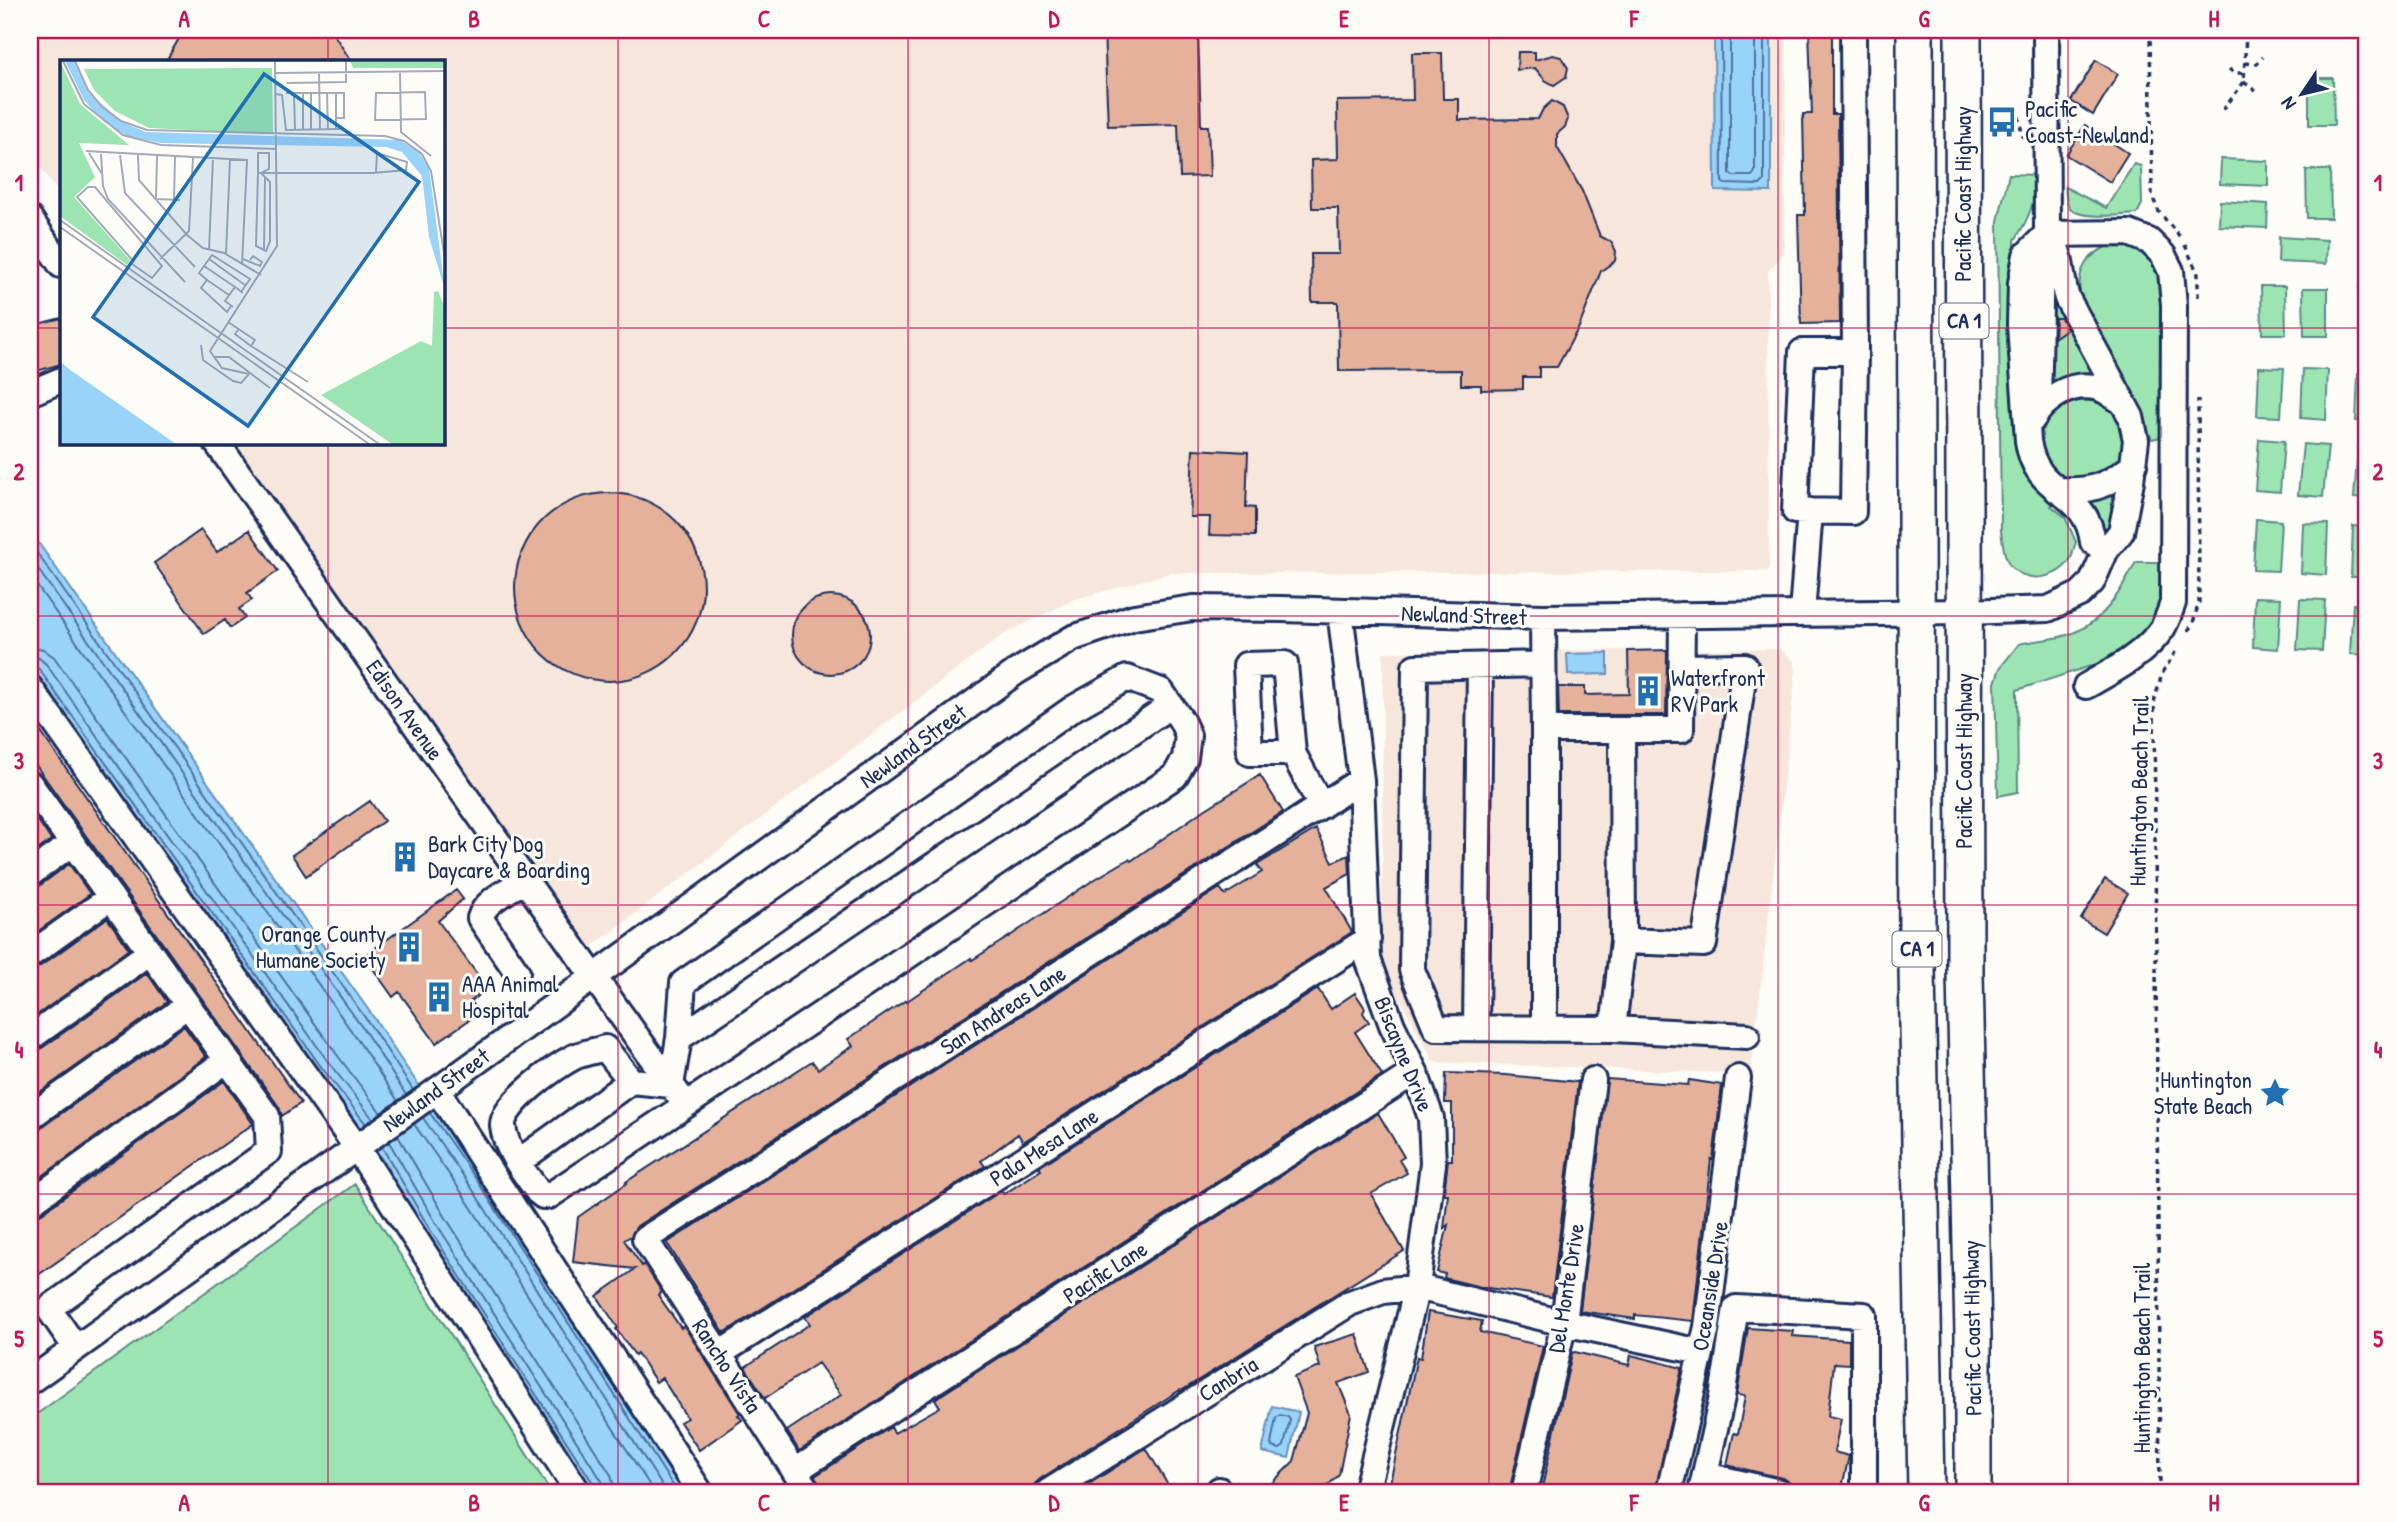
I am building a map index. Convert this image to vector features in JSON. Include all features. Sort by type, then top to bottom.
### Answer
[{"type":"highway","name":"Pacific Coast Highway","points":[[1915,30],[1917,968],[1926,1492]]},
{"type":"highway","name":"Pacific Coast Highway","points":[[1963,30],[1965,975],[1973,1335],[1973,1492]]},
{"type":"street","points":[[1853,30],[1855,352],[1853,512],[1795,511],[1802,352],[1855,352]]},
{"type":"street","points":[[2046,30],[2045,236],[2040,274],[2041,338],[2030,456],[2045,481],[2075,503],[2084,514],[2091,527],[2093,542],[2106,550]]},
{"type":"street","points":[[30,219],[60,264]]},
{"type":"street","points":[[2045,236],[2130,233],[2149,241],[2163,255],[2171,271],[2174,305],[2173,603],[2164,627],[2147,646],[2086,686]]},
{"type":"street","points":[[2045,236],[2057,244],[2067,298],[2131,417],[2136,440],[2134,465],[2113,481],[2082,491],[2057,490]]},
{"type":"street","points":[[30,393],[60,380]]},
{"type":"street","points":[[2033,417],[2049,399],[2063,391],[2081,387],[2099,388],[2123,402]]},
{"type":"street","name":"Edison Avenue","points":[[218,444],[686,1105]]},
{"type":"street","name":"Newland Street","points":[[30,1381],[1016,672],[1073,638],[1134,617],[1193,608],[1543,617],[2048,609],[2080,594],[2092,582],[2106,550],[2121,532],[2134,465]]},
{"type":"street","points":[[1802,613],[1810,511]]},
{"type":"street","name":"Biscayne Drive","points":[[1340,611],[1361,780],[1368,959],[1374,981],[1415,1072],[1431,1118],[1433,1164],[1417,1287],[1366,1492]]},
{"type":"street","points":[[1544,730],[1681,730],[1682,615]]},
{"type":"street","points":[[1543,617],[1544,1029]]},
{"type":"street","points":[[1543,664],[1415,667],[1412,970],[1436,1027],[1613,1030],[1747,1036]]},
{"type":"street","points":[[1476,1028],[1480,666]]},
{"type":"street","points":[[1623,941],[1704,944],[1745,666],[1682,667]]},
{"type":"street","points":[[518,1161],[631,1081],[671,1085],[679,1038],[683,984],[1072,709],[1127,678],[1161,691],[1188,735],[1185,758],[1174,776],[549,1196],[538,1192],[510,1149],[503,1124],[505,1112],[532,1087],[574,1057],[605,1048],[631,1081]]},
{"type":"street","points":[[30,688],[361,1144],[578,1492]]},
{"type":"street","points":[[679,1038],[1171,705]]},
{"type":"street","points":[[1613,1030],[1623,941],[1622,730]]},
{"type":"street","points":[[1293,752],[1321,806]]},
{"type":"street","name":"San Andreas Lane","points":[[645,1239],[1361,780]]},
{"type":"street","points":[[31,790],[72,843],[267,1116],[269,1151],[52,1306],[51,1312],[76,1348]]},
{"type":"street","points":[[30,873],[72,843]]},
{"type":"street","points":[[517,972],[480,918],[487,905],[525,880]]},
{"type":"street","points":[[30,955],[111,897]]},
{"type":"street","name":"Pala Mesa Lane","points":[[719,1354],[1368,939]]},
{"type":"street","points":[[30,1038],[150,952]]},
{"type":"street","points":[[30,1117],[188,1006]]},
{"type":"street","points":[[30,1203],[227,1060]]},
{"type":"street","name":"Pacific Lane","points":[[795,1471],[1415,1072]]},
{"type":"street","name":"Oceanside Drive","points":[[1669,1492],[1707,1327],[1738,1078]]},
{"type":"street","name":"Del Monte Drive","points":[[1524,1492],[1564,1323],[1593,1080]]},
{"type":"street","points":[[433,1093],[700,1492]]},
{"type":"street","name":"Rancho Vista","points":[[645,1239],[808,1492]]},
{"type":"street","points":[[1417,1287],[1564,1323],[1701,1352]]},
{"type":"street","name":"Canbria","points":[[1048,1492],[1350,1303],[1383,1291],[1417,1287]]},
{"type":"street","points":[[1779,1492],[1703,1483],[1722,1397],[1736,1308],[1864,1315],[1864,1492]]},
{"type":"path","points":[[2150,30],[2152,196],[2159,212],[2190,252],[2198,274],[2198,302]]},
{"type":"path","points":[[2223,110],[2244,82],[2246,30]]},
{"type":"path","points":[[2245,63],[2257,64],[2263,57]]},
{"type":"path","points":[[2230,69],[2234,73],[2244,73]]},
{"type":"path","points":[[2244,82],[2257,92]]},
{"type":"path","points":[[2187,633],[2199,602],[2198,398]]},
{"type":"path","name":"Huntington Beach Trail","points":[[2160,1492],[2154,702],[2162,674],[2181,643]]},
{"type":"shaded area","points":[[30,30],[1786,30],[1784,253],[1768,271],[1769,571],[1170,573],[1075,599],[1004,634],[590,948],[235,444],[444,444],[444,60],[60,60],[60,196],[30,152]]},
{"type":"shaded area","points":[[1780,649],[1793,660],[1796,670],[1751,1074],[1434,1062],[1382,965],[1383,652]]},
{"type":"green space","points":[[2309,78],[2333,78],[2334,125],[2309,125]]},
{"type":"green space","points":[[2221,159],[2268,161],[2268,186],[2220,184]]},
{"type":"green space","points":[[2134,164],[2141,166],[2142,204],[2137,214],[2092,215],[2075,212],[2070,208],[2065,187],[2106,208]]},
{"type":"green space","points":[[2306,170],[2330,170],[2331,218],[2307,218]]},
{"type":"green space","points":[[2009,174],[2034,175],[2035,184],[2031,209],[2015,240],[2017,452],[2023,472],[2055,502],[2051,506],[2065,517],[2076,542],[2066,565],[2041,577],[2015,571],[2004,552],[2001,531],[1998,221]]},
{"type":"green space","points":[[2220,201],[2268,204],[2267,228],[2219,226]]},
{"type":"green space","points":[[2279,237],[2327,240],[2326,264],[2278,262]]},
{"type":"green space","points":[[2116,242],[2139,246],[2163,276],[2161,437],[2152,439],[2081,302],[2080,281],[2085,264],[2097,252]]},
{"type":"green space","points":[[2261,286],[2285,286],[2286,334],[2262,334]]},
{"type":"green space","points":[[2359,286],[2367,286],[2367,333],[2360,334]]},
{"type":"green space","points":[[2303,288],[2328,288],[2328,336],[2304,336]]},
{"type":"green space","points":[[2053,300],[2093,371],[2093,377],[2076,375],[2049,382],[2048,304]]},
{"type":"green space","points":[[2259,367],[2284,368],[2281,417],[2257,416]]},
{"type":"green space","points":[[2303,369],[2328,370],[2326,420],[2301,418]]},
{"type":"green space","points":[[2358,374],[2367,374],[2367,422],[2356,421]]},
{"type":"green space","points":[[2085,398],[2110,409],[2120,421],[2124,438],[2121,462],[2109,475],[2070,484],[2047,467],[2040,441],[2041,431],[2057,408]]},
{"type":"green space","points":[[2259,439],[2284,441],[2280,492],[2255,490]]},
{"type":"green space","points":[[2303,444],[2328,446],[2323,497],[2298,495]]},
{"type":"green space","points":[[2358,447],[2367,448],[2367,499],[2354,498]]},
{"type":"green space","points":[[2117,490],[2107,535],[2104,535],[2097,510],[2089,500]]},
{"type":"green space","points":[[2256,519],[2281,521],[2278,571],[2253,570]]},
{"type":"green space","points":[[2303,523],[2328,524],[2326,575],[2301,573]]},
{"type":"green space","points":[[2353,526],[2367,527],[2367,577],[2351,577]]},
{"type":"green space","points":[[2136,562],[2162,562],[2164,589],[2150,636],[2121,656],[2017,690],[2018,792],[1998,796],[1995,683],[2000,668],[2019,644],[2062,637],[2091,623],[2117,596]]},
{"type":"green space","points":[[2255,597],[2281,598],[2278,649],[2253,647]]},
{"type":"green space","points":[[2300,599],[2325,600],[2322,651],[2297,650]]},
{"type":"green space","points":[[2353,604],[2367,604],[2367,655],[2350,654]]},
{"type":"green space","points":[[355,1184],[551,1492],[30,1492],[30,1419]]},
{"type":"water","points":[[1714,30],[1771,30],[1771,192],[1715,191]]},
{"type":"water","points":[[30,531],[484,1178],[685,1492],[590,1492],[423,1231],[384,1162],[30,669]]},
{"type":"water","points":[[1608,653],[1608,674],[1568,675],[1567,654]]},
{"type":"water","points":[[1272,1406],[1299,1412],[1289,1458],[1262,1452]]},
{"type":"building","points":[[184,30],[331,30],[350,60],[167,60]]},
{"type":"building","points":[[1104,30],[1198,30],[1201,126],[1208,126],[1210,176],[1180,177],[1178,124],[1108,126]]},
{"type":"building","points":[[1809,30],[1832,30],[1832,114],[1838,114],[1840,323],[1801,324],[1798,215],[1805,215],[1803,114],[1812,114]]},
{"type":"building","points":[[1518,52],[1535,52],[1535,60],[1553,55],[1561,57],[1568,68],[1566,77],[1554,85],[1545,80],[1535,68],[1517,70]]},
{"type":"building","points":[[1412,53],[1442,53],[1443,99],[1459,99],[1459,120],[1538,119],[1543,109],[1552,101],[1563,107],[1568,119],[1565,127],[1557,134],[1557,147],[1582,191],[1600,236],[1611,242],[1616,251],[1615,261],[1601,271],[1579,327],[1557,367],[1539,367],[1539,377],[1523,377],[1523,389],[1481,390],[1481,385],[1461,385],[1461,370],[1339,371],[1338,302],[1312,302],[1311,254],[1339,254],[1338,208],[1312,208],[1311,160],[1338,159],[1337,101],[1413,100]]},
{"type":"building","points":[[2096,60],[2118,74],[2093,115],[2071,101]]},
{"type":"building","points":[[2085,125],[2128,153],[2110,182],[2066,155]]},
{"type":"building","points":[[60,318],[60,364],[30,373],[30,326]]},
{"type":"building","points":[[2055,318],[2061,318],[2067,329],[2054,338]]},
{"type":"building","points":[[1193,449],[1248,452],[1246,507],[1255,508],[1255,536],[1209,535],[1210,517],[1190,517]]},
{"type":"building","points":[[609,493],[627,494],[645,500],[676,520],[696,551],[702,569],[702,605],[696,623],[676,654],[645,674],[627,680],[609,681],[591,680],[573,674],[542,654],[522,623],[516,605],[515,587],[516,569],[522,551],[542,520],[573,500],[591,494]]},
{"type":"building","points":[[201,530],[217,552],[249,530],[278,571],[247,593],[252,600],[239,609],[245,618],[230,628],[225,620],[204,634],[154,563]]},
{"type":"building","points":[[831,596],[846,599],[859,607],[867,620],[870,635],[867,650],[859,663],[846,671],[831,674],[816,671],[803,663],[795,650],[792,635],[795,620],[803,607],[816,599]]},
{"type":"building","name":"Waterfront RV Park","points":[[1667,650],[1666,715],[1559,715],[1558,687],[1585,687],[1585,695],[1629,694],[1628,651]]},
{"type":"building","points":[[40,731],[301,1103],[282,1116],[279,1107],[30,757],[30,738]]},
{"type":"building","points":[[1260,775],[1283,812],[637,1226],[631,1236],[624,1240],[642,1266],[644,1264],[662,1292],[658,1295],[681,1328],[684,1326],[740,1414],[738,1415],[742,1420],[699,1450],[680,1422],[687,1418],[662,1378],[656,1382],[637,1353],[635,1355],[616,1329],[618,1328],[597,1296],[635,1269],[573,1262],[578,1217],[626,1182],[812,1061],[818,1069],[853,1046],[848,1039],[906,1000],[1007,938],[1092,881],[1129,859],[1131,861]]},
{"type":"building","points":[[370,801],[384,821],[306,876],[292,855]]},
{"type":"building","points":[[30,809],[51,840],[30,856]]},
{"type":"building","points":[[1316,829],[1333,862],[1349,855],[1350,874],[1326,887],[1352,932],[1023,1142],[1018,1134],[981,1161],[985,1166],[724,1333],[667,1243],[1220,888],[1225,895],[1262,872],[1257,865]]},
{"type":"building","points":[[69,864],[90,894],[30,937],[30,889],[39,886]]},
{"type":"building","points":[[2105,879],[2128,893],[2104,933],[2081,919]]},
{"type":"building","points":[[456,890],[463,899],[438,921],[488,989],[471,1001],[479,1013],[436,1043],[399,992],[393,997],[364,956]]},
{"type":"building","points":[[107,918],[129,949],[30,1020],[30,970],[39,967]]},
{"type":"building","points":[[147,973],[167,1002],[30,1099],[30,1053],[39,1050]]},
{"type":"building","points":[[1318,989],[1331,1009],[1355,993],[1365,1008],[1363,1013],[1369,1022],[1355,1032],[1382,1075],[799,1451],[787,1431],[841,1395],[818,1363],[765,1398],[745,1367],[810,1324],[805,1317],[1001,1191],[1004,1194],[1041,1170],[1039,1167]]},
{"type":"building","points":[[184,1026],[206,1057],[30,1185],[30,1132],[39,1129]]},
{"type":"building","points":[[1446,1073],[1578,1082],[1552,1297],[1481,1287],[1444,1278],[1445,1274],[1437,1272],[1448,1225],[1444,1228],[1448,1194],[1444,1194],[1448,1160],[1452,1160],[1452,1103],[1445,1103]]},
{"type":"building","points":[[1607,1079],[1688,1085],[1689,1080],[1722,1085],[1693,1321],[1635,1315],[1635,1319],[1580,1311]]},
{"type":"building","points":[[224,1081],[253,1124],[38,1275],[30,1263],[30,1218],[39,1215]]},
{"type":"building","points":[[1378,1113],[1404,1157],[1399,1160],[1407,1173],[1371,1194],[1404,1251],[1040,1479],[1026,1492],[823,1492],[815,1476],[891,1427],[894,1433],[940,1407],[935,1399]]},
{"type":"building","points":[[1428,1312],[1482,1321],[1480,1332],[1543,1346],[1509,1492],[1388,1492],[1417,1357],[1421,1358]]},
{"type":"building","points":[[1748,1328],[1793,1331],[1792,1336],[1849,1340],[1849,1364],[1834,1363],[1828,1416],[1841,1419],[1834,1452],[1849,1456],[1841,1492],[1820,1492],[1792,1486],[1782,1478],[1727,1465],[1734,1433],[1738,1434],[1745,1396],[1737,1395]]},
{"type":"building","points":[[1357,1334],[1369,1372],[1338,1383],[1351,1414],[1339,1475],[1321,1492],[1263,1492],[1294,1461],[1307,1413],[1294,1377],[1320,1367],[1314,1347]]},
{"type":"building","points":[[1572,1353],[1629,1365],[1631,1355],[1682,1368],[1655,1492],[1541,1492]]},
{"type":"building","points":[[1146,1448],[1172,1492],[1078,1491]]},
{"type":"place","name":"Pacific Coast-Newland","points":[[2002,122]]},
{"type":"place","name":"Waterfront RV Park","points":[[1648,691]]},
{"type":"place","name":"Bark City Dog Daycare & Boarding","points":[[405,857]]},
{"type":"place","name":"Orange County Humane Society","points":[[409,947]]},
{"type":"place","name":"AAA Animal Hospital","points":[[439,997]]},
{"type":"place","name":"Huntington State Beach","points":[[2275,1093]]}]
